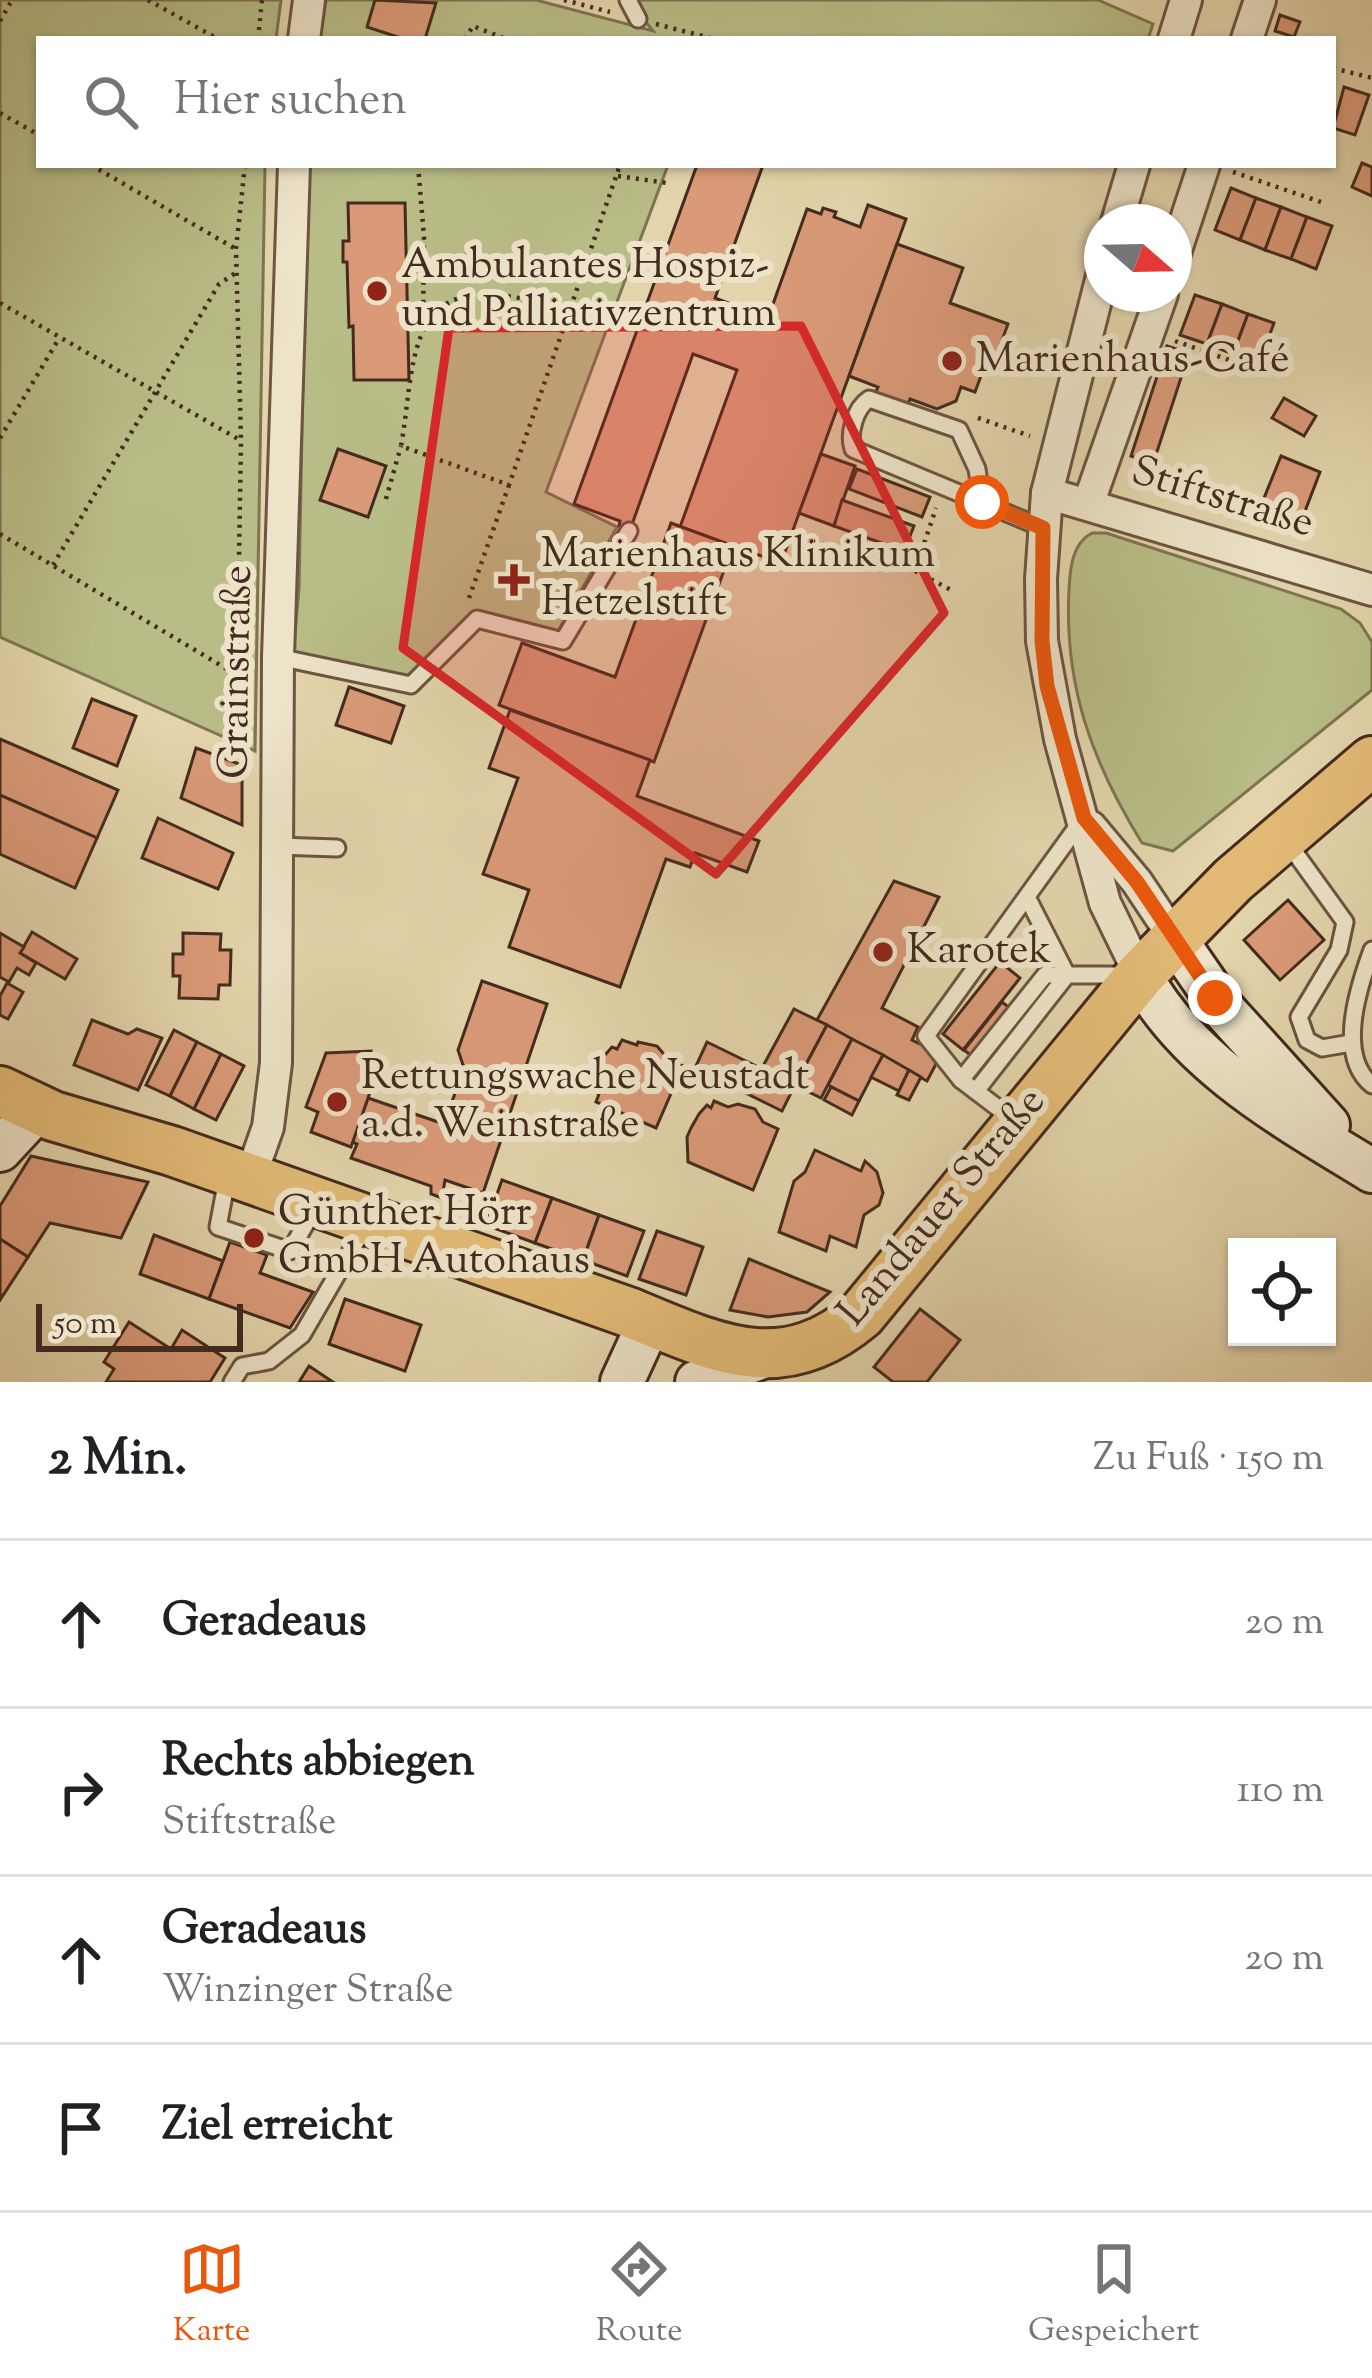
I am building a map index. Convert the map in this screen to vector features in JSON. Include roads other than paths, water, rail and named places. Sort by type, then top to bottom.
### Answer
[{"type":"main road","name":"Landauer Straße","points":[[12,1108],[239,1174],[650,1321],[702,1344],[781,1357],[822,1342],[861,1315],[1140,975],[1283,835],[1372,761]]},
{"type":"street","points":[[304,36],[308,0]]},
{"type":"street","points":[[1175,36],[1186,0]]},
{"type":"street","points":[[1248,36],[1261,0]]},
{"type":"street","name":"Grainstraße","points":[[239,1174],[268,1127],[276,1063],[278,657],[294,168]]},
{"type":"street","points":[[1123,204],[1133,168]]},
{"type":"street","points":[[1192,221],[1219,169]]},
{"type":"street","points":[[1092,312],[1047,493],[1042,641],[1047,686],[1106,903],[1140,975],[1166,1016],[1263,1103],[1372,1169]]},
{"type":"street","points":[[1089,502],[1156,312]]},
{"type":"street","name":"Stiftstraße","points":[[1047,493],[1372,590]]},
{"type":"street","points":[[1084,818],[1137,882],[1224,1010],[1372,1169]]},
{"type":"street","points":[[0,1150],[12,1108]]},
{"type":"street","points":[[622,1382],[650,1321]]},
{"type":"street","points":[[697,1382],[762,1357]]},
{"type":"lane","points":[[628,0],[638,19]]},
{"type":"lane","points":[[982,502],[977,469],[959,430],[869,399],[862,403],[849,438],[853,449],[1043,528]]},
{"type":"lane","points":[[278,657],[411,685],[477,619],[563,641],[629,531]]},
{"type":"lane","points":[[1018,1123],[961,1080],[926,1036],[1084,818]]},
{"type":"lane","points":[[1283,835],[1345,922],[1339,950],[1299,1017],[1307,1040],[1322,1048],[1351,1043]]},
{"type":"lane","points":[[278,846],[337,848]]},
{"type":"lane","points":[[1027,897],[1067,975]]},
{"type":"lane","points":[[1372,950],[1351,1043],[1360,1075],[1372,1085]]},
{"type":"lane","points":[[961,1080],[1045,975],[1140,975]]},
{"type":"lane","points":[[976,1091],[1067,975]]},
{"type":"lane","points":[[232,1382],[242,1366],[269,1361],[302,1335],[368,1220]]},
{"type":"place","name":"Ambulantes Hospiz- und Palliativzentrum","points":[[377,291]]},
{"type":"place","name":"Marienhaus-Café","points":[[952,361]]},
{"type":"place","name":"Marienhaus Klinikum Hetzelstift","points":[[514,580]]},
{"type":"place","name":"Karotek","points":[[883,952]]},
{"type":"place","name":"Rettungswache Neustadt a.d. Weinstraße","points":[[337,1102]]},
{"type":"place","name":"Günther Hörr GmbH Autohaus","points":[[254,1238]]}]
